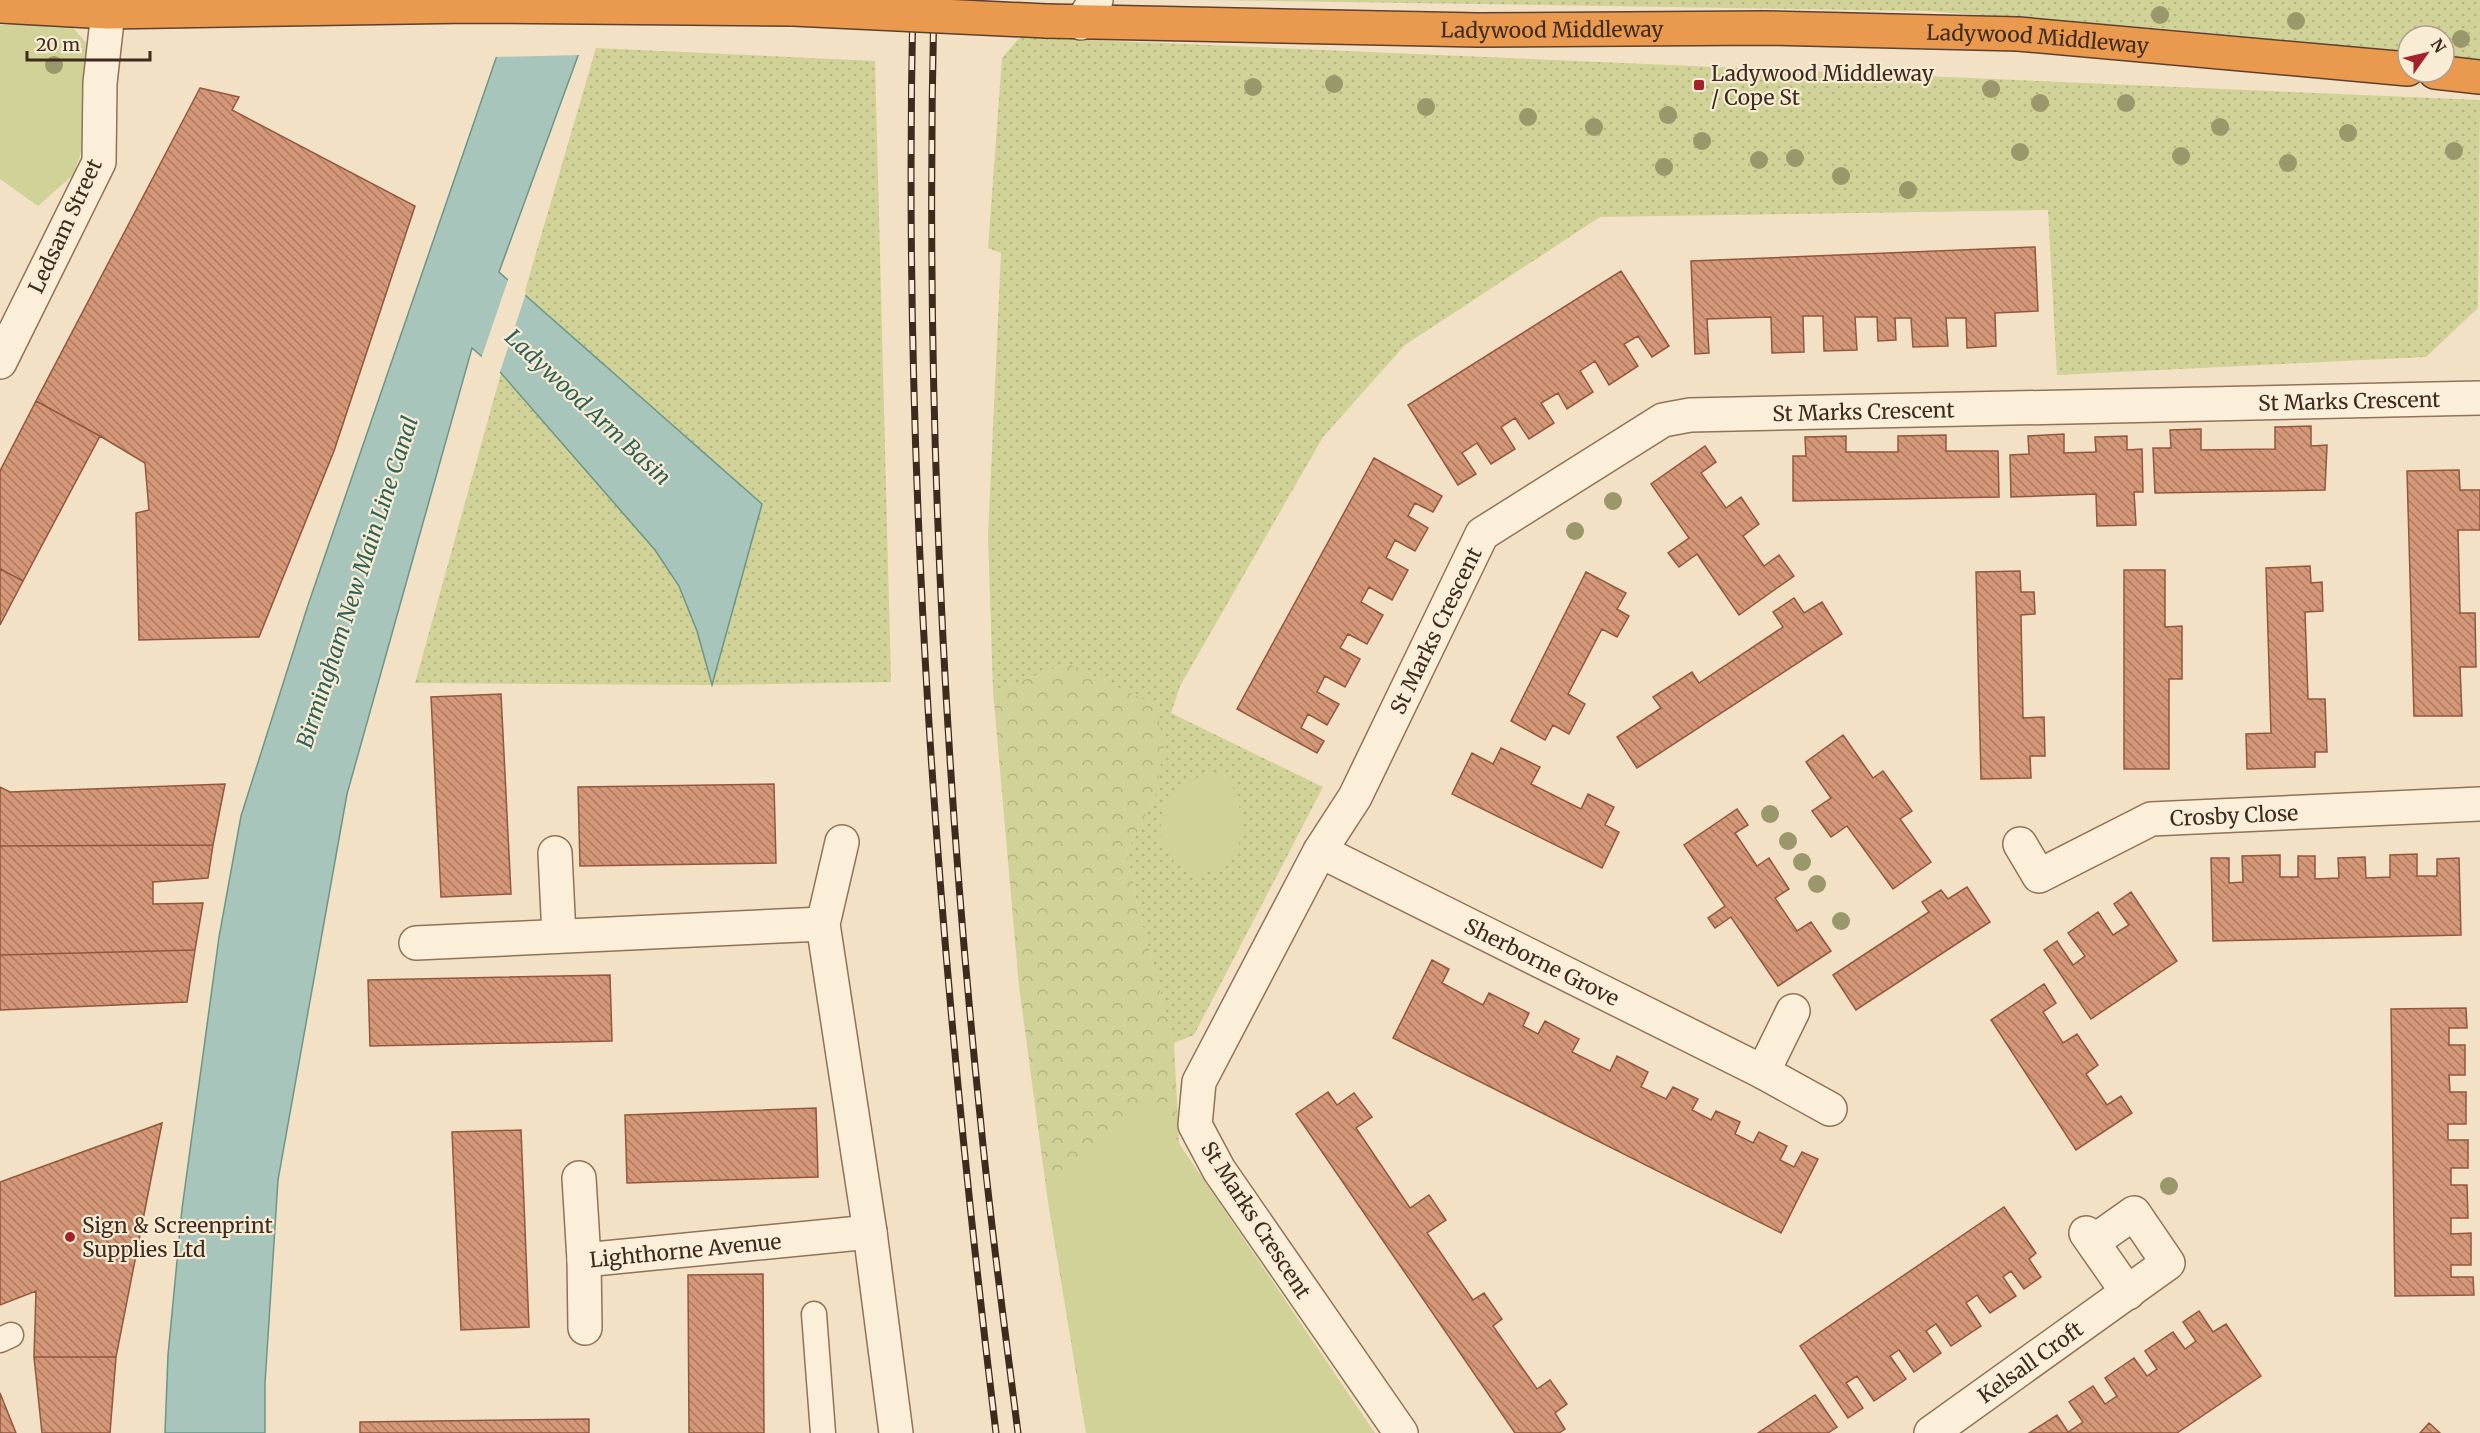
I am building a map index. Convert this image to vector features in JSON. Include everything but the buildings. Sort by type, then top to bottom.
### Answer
[{"type":"highway","points":[[0,6],[108,12]]},
{"type":"highway","name":"Ladywood Middleway","points":[[108,12],[471,6],[793,9],[1046,21],[1088,12],[1478,30],[1765,28],[2018,34],[2396,68]]},
{"type":"highway","points":[[2456,74],[2480,76]]},
{"type":"street","name":"Ledsam Street","points":[[0,362],[99,162],[100,83],[108,12]]},
{"type":"street","name":"St Marks Crescent","points":[[1401,1433],[1219,1170],[1195,1125],[1199,1082],[1320,851],[1355,797],[1482,534],[1663,420],[1701,415],[2480,398]]},
{"type":"street","name":"Crosby Close","points":[[2020,844],[2039,876],[2151,819],[2480,804]]},
{"type":"street","points":[[842,842],[823,924],[870,1232],[896,1433]]},
{"type":"street","name":"Sherborne Grove","points":[[1320,851],[1763,1072],[1830,1109]]},
{"type":"street","points":[[555,853],[559,936]]},
{"type":"street","points":[[416,943],[823,924]]},
{"type":"street","points":[[1763,1072],[1793,1011]]},
{"type":"street","name":"Lighthorne Avenue","points":[[579,1178],[585,1260],[870,1232]]},
{"type":"street","name":"Kelsall Croft","points":[[1931,1433],[2128,1293],[2168,1263],[2134,1213],[2090,1238],[2128,1293]]},
{"type":"street","points":[[585,1260],[585,1328]]},
{"type":"lane","points":[[814,1314],[823,1433]]},
{"type":"green space","points":[[1208,0],[2480,0],[2480,60],[2456,57],[2456,24],[2396,24],[2396,51],[2157,28],[1927,11]]},
{"type":"green space","points":[[67,21],[90,47],[91,125],[73,175],[38,206],[0,179],[0,25]]},
{"type":"green space","points":[[1020,37],[2480,100],[2478,308],[2426,357],[2057,375],[2048,210],[1600,217],[1405,345],[1323,437],[1180,686],[1171,713],[1323,787],[1194,1035],[1174,1043],[1137,904],[1127,851],[1155,797],[1068,664],[993,691],[988,536],[1001,253],[988,248],[1002,58]]},
{"type":"green space","points":[[596,48],[875,61],[891,682],[712,685],[415,683],[501,373],[655,549],[679,586],[697,631],[711,683],[761,504],[524,294]]},
{"type":"green space","points":[[1068,664],[1156,705],[1164,746],[1155,797],[1127,851],[1137,904],[1174,1043],[1186,1282],[1216,1433],[1086,1433],[1048,1202],[1019,986],[993,691]]},
{"type":"green space","points":[[1210,771],[1223,776],[1235,791],[1240,814],[1240,838],[1233,856],[1225,864],[1196,875],[1174,862],[1160,840],[1162,812],[1177,788]]},
{"type":"green space","points":[[1153,1105],[1375,1433],[1087,1433],[1046,1181]]},
{"type":"water","points":[[516,0],[579,53],[499,272],[762,504],[712,685],[697,631],[679,586],[655,550],[501,373],[472,348],[347,794],[278,1180],[265,1383],[265,1433],[165,1433],[168,1355],[182,1209],[219,937],[241,816],[308,605]]},
{"type":"pier","points":[[513,0],[602,0],[581,55],[493,57]]},
{"type":"pier","points":[[509,277],[526,293],[499,375],[481,359]]},
{"type":"railway","points":[[913,0],[911,180],[913,359],[919,538],[929,718],[941,897],[957,1076],[996,1433]]},
{"type":"railway","points":[[934,0],[932,282],[939,563],[947,704],[967,985],[994,1241],[1018,1433]]},
{"type":"place","name":"Ladywood Middleway / Cope St","points":[[1699,85]]},
{"type":"place","name":"Sign & Screenprint Supplies Ltd","points":[[70,1237]]},
{"type":"water label","name":"Ladywood Arm Basin","points":[[588,407]]},
{"type":"water label","name":"Birmingham New Main Line Canal","points":[[357,582]]}]
